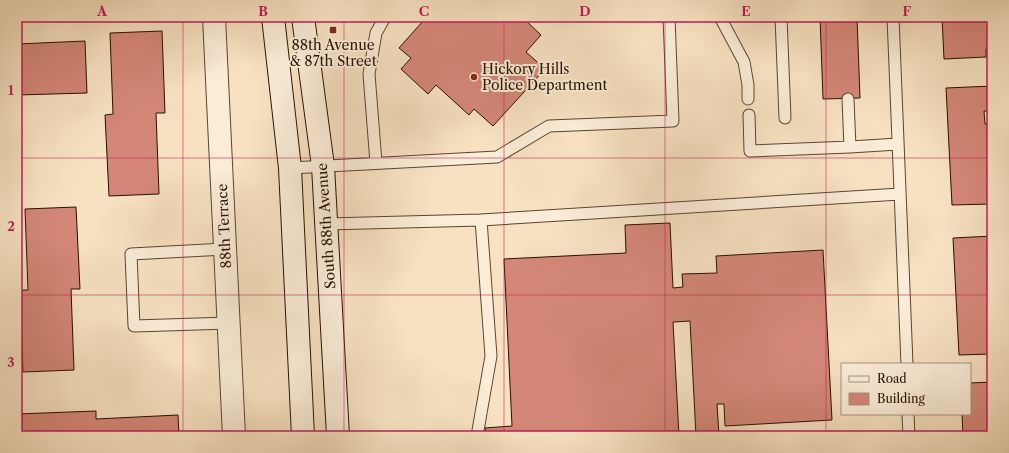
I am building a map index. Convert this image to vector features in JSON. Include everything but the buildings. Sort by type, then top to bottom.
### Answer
[{"type":"street","name":"88th Terrace","points":[[214,17],[234,436]]},
{"type":"street","points":[[273,17],[290,168],[303,436]]},
{"type":"street","name":"South 88th Avenue","points":[[303,17],[323,166],[338,436]]},
{"type":"lane","points":[[376,163],[369,74],[376,33],[385,17]]},
{"type":"lane","points":[[290,168],[497,157],[549,126],[673,121],[669,17]]},
{"type":"lane","points":[[720,17],[744,62],[748,85],[748,99]]},
{"type":"lane","points":[[781,17],[785,118]]},
{"type":"lane","points":[[893,17],[907,363]]},
{"type":"lane","points":[[848,99],[850,147]]},
{"type":"lane","points":[[749,115],[750,150],[898,144]]},
{"type":"lane","points":[[326,224],[481,220],[900,194]]},
{"type":"lane","points":[[477,436],[491,356],[481,220]]},
{"type":"lane","points":[[225,249],[131,254],[134,326],[229,323]]},
{"type":"lane","points":[[908,415],[909,436]]},
{"type":"place","name":"88th Avenue & 87th Street","points":[[333,30]]},
{"type":"place","name":"Hickory Hills Police Department","points":[[474,77]]}]
